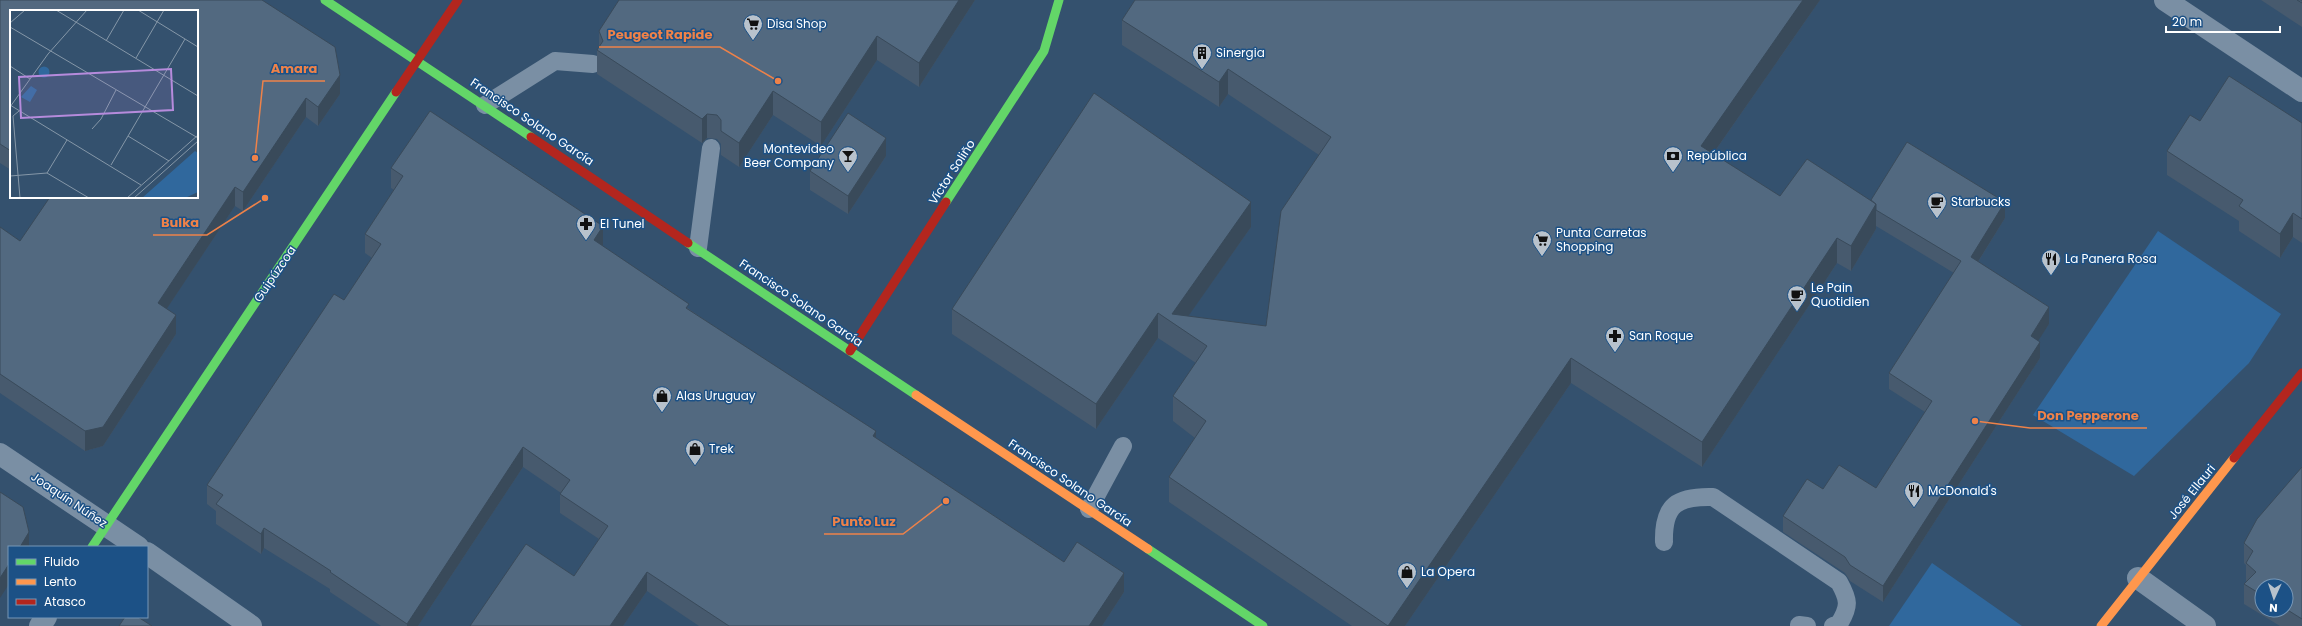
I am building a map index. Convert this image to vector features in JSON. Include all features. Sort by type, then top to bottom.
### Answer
[{"type":"street","name":"Francisco Solano García","points":[[325,0],[418,60],[850,351],[1263,626]]},
{"type":"street","name":"Guipúzcoa","points":[[93,546],[458,0]]},
{"type":"street","name":"Víctor Soliño","points":[[850,351],[1044,51],[1059,0]]},
{"type":"street","points":[[2165,0],[2302,91]]},
{"type":"street","name":"José Ellauri","points":[[2101,626],[2302,373]]},
{"type":"street","name":"Joaquín Núñez","points":[[0,454],[137,546]]},
{"type":"street","points":[[148,555],[251,626]]},
{"type":"street","points":[[2138,578],[2205,626]]},
{"type":"lane","points":[[485,105],[555,61],[593,64]]},
{"type":"lane","points":[[698,248],[711,148]]},
{"type":"lane","points":[[1089,510],[1123,446]]},
{"type":"lane","points":[[1664,542],[1663,524],[1675,503],[1691,497],[1713,497],[1839,582],[1847,597],[1847,611],[1839,624],[1833,626]]},
{"type":"shaded area","points":[[2158,231],[2281,314],[2249,363],[2134,476],[2033,415]]},
{"type":"shaded area","points":[[1932,563],[2022,626],[1889,626]]},
{"type":"building","points":[[0,0],[262,0],[335,47],[340,75],[318,107],[306,98],[243,192],[235,187],[158,303],[176,315],[103,427],[85,431],[0,374],[0,227],[20,241],[49,198],[198,198],[198,10],[10,10],[10,150],[0,144]]},
{"type":"building","points":[[619,0],[959,0],[919,63],[877,36],[821,122],[773,91],[739,143],[721,131],[721,120],[717,115],[707,114],[702,119],[597,50],[603,41],[599,31]]},
{"type":"building","points":[[1135,0],[1803,0],[1701,146],[1780,196],[1807,159],[1876,204],[1851,246],[1837,238],[1702,442],[1571,358],[1388,626],[1169,477],[1206,421],[1173,396],[1207,346],[1158,313],[1096,404],[952,309],[1094,93],[1251,202],[1172,314],[1266,326],[1281,211],[1331,137],[1228,69],[1219,82],[1122,20]]},
{"type":"building","points":[[2229,76],[2302,123],[2302,219],[2293,213],[2280,234],[2239,206],[2243,200],[2167,151],[2190,115],[2200,121]]},
{"type":"building","points":[[430,111],[603,226],[594,240],[689,304],[686,308],[876,431],[873,436],[1064,562],[1077,542],[1124,573],[1089,626],[729,626],[647,572],[610,626],[470,626],[526,544],[574,576],[608,526],[560,494],[570,480],[523,447],[407,624],[330,572],[331,571],[264,528],[261,534],[216,504],[223,495],[207,485],[334,294],[344,300],[381,244],[365,234],[403,176],[391,168]]},
{"type":"building","name":"Montevideo Beer Company","points":[[848,113],[886,138],[848,196],[810,171]]},
{"type":"building","points":[[1907,142],[2005,202],[1971,257],[2049,307],[2031,336],[2040,342],[1883,586],[1850,565],[1845,557],[1783,516],[1807,479],[1823,489],[1839,465],[1876,488],[1932,401],[1889,373],[1961,261],[1876,210],[1876,204],[1871,200]]},
{"type":"building","points":[[2302,467],[2302,619],[2294,614],[2294,578],[2254,578],[2254,590],[2244,584],[2256,572],[2246,563],[2253,551],[2244,543],[2257,519]]},
{"type":"building","points":[[0,492],[23,507],[29,532],[21,546],[8,546],[8,566],[0,578]]},
{"type":"building","points":[[124,618],[140,618],[152,626],[119,626]]},
{"type":"traffic: fast","points":[[325,0],[531,137]]},
{"type":"traffic: fast","points":[[946,202],[1044,51],[1059,0]]},
{"type":"traffic: fast","points":[[93,546],[396,92]]},
{"type":"traffic: fast","points":[[688,243],[916,395]]},
{"type":"traffic: fast","points":[[1148,549],[1263,626]]},
{"type":"traffic: slow","points":[[916,395],[1148,549]]},
{"type":"traffic: slow","points":[[2101,626],[2234,458]]},
{"type":"traffic: jam","points":[[396,92],[458,0]]},
{"type":"traffic: jam","points":[[531,137],[688,243]]},
{"type":"traffic: jam","points":[[850,351],[946,202]]},
{"type":"traffic: jam","points":[[2234,458],[2302,373]]},
{"type":"place","name":"Disa Shop","points":[[753,41]]},
{"type":"place","name":"Sinergia","points":[[1202,70]]},
{"type":"place","name":"Peugeot Rapide","points":[[778,81]]},
{"type":"place","name":"Amara","points":[[255,158]]},
{"type":"place","name":"Montevideo Beer Company","points":[[848,173]]},
{"type":"place","name":"República","points":[[1673,173]]},
{"type":"place","name":"Bulka","points":[[265,198]]},
{"type":"place","name":"Starbucks","points":[[1937,219]]},
{"type":"place","name":"El Tunel","points":[[586,241]]},
{"type":"place","name":"Punta Carretas Shopping","points":[[1542,257]]},
{"type":"place","name":"La Panera Rosa","points":[[2051,276]]},
{"type":"place","name":"Le Pain Quotidien","points":[[1797,312]]},
{"type":"place","name":"San Roque","points":[[1615,353]]},
{"type":"place","name":"Alas Uruguay","points":[[662,413]]},
{"type":"place","name":"Don Pepperone","points":[[1975,421]]},
{"type":"place","name":"Trek","points":[[695,466]]},
{"type":"place","name":"Punto Luz","points":[[946,501]]},
{"type":"place","name":"McDonald's","points":[[1914,508]]},
{"type":"place","name":"La Opera","points":[[1407,589]]}]
